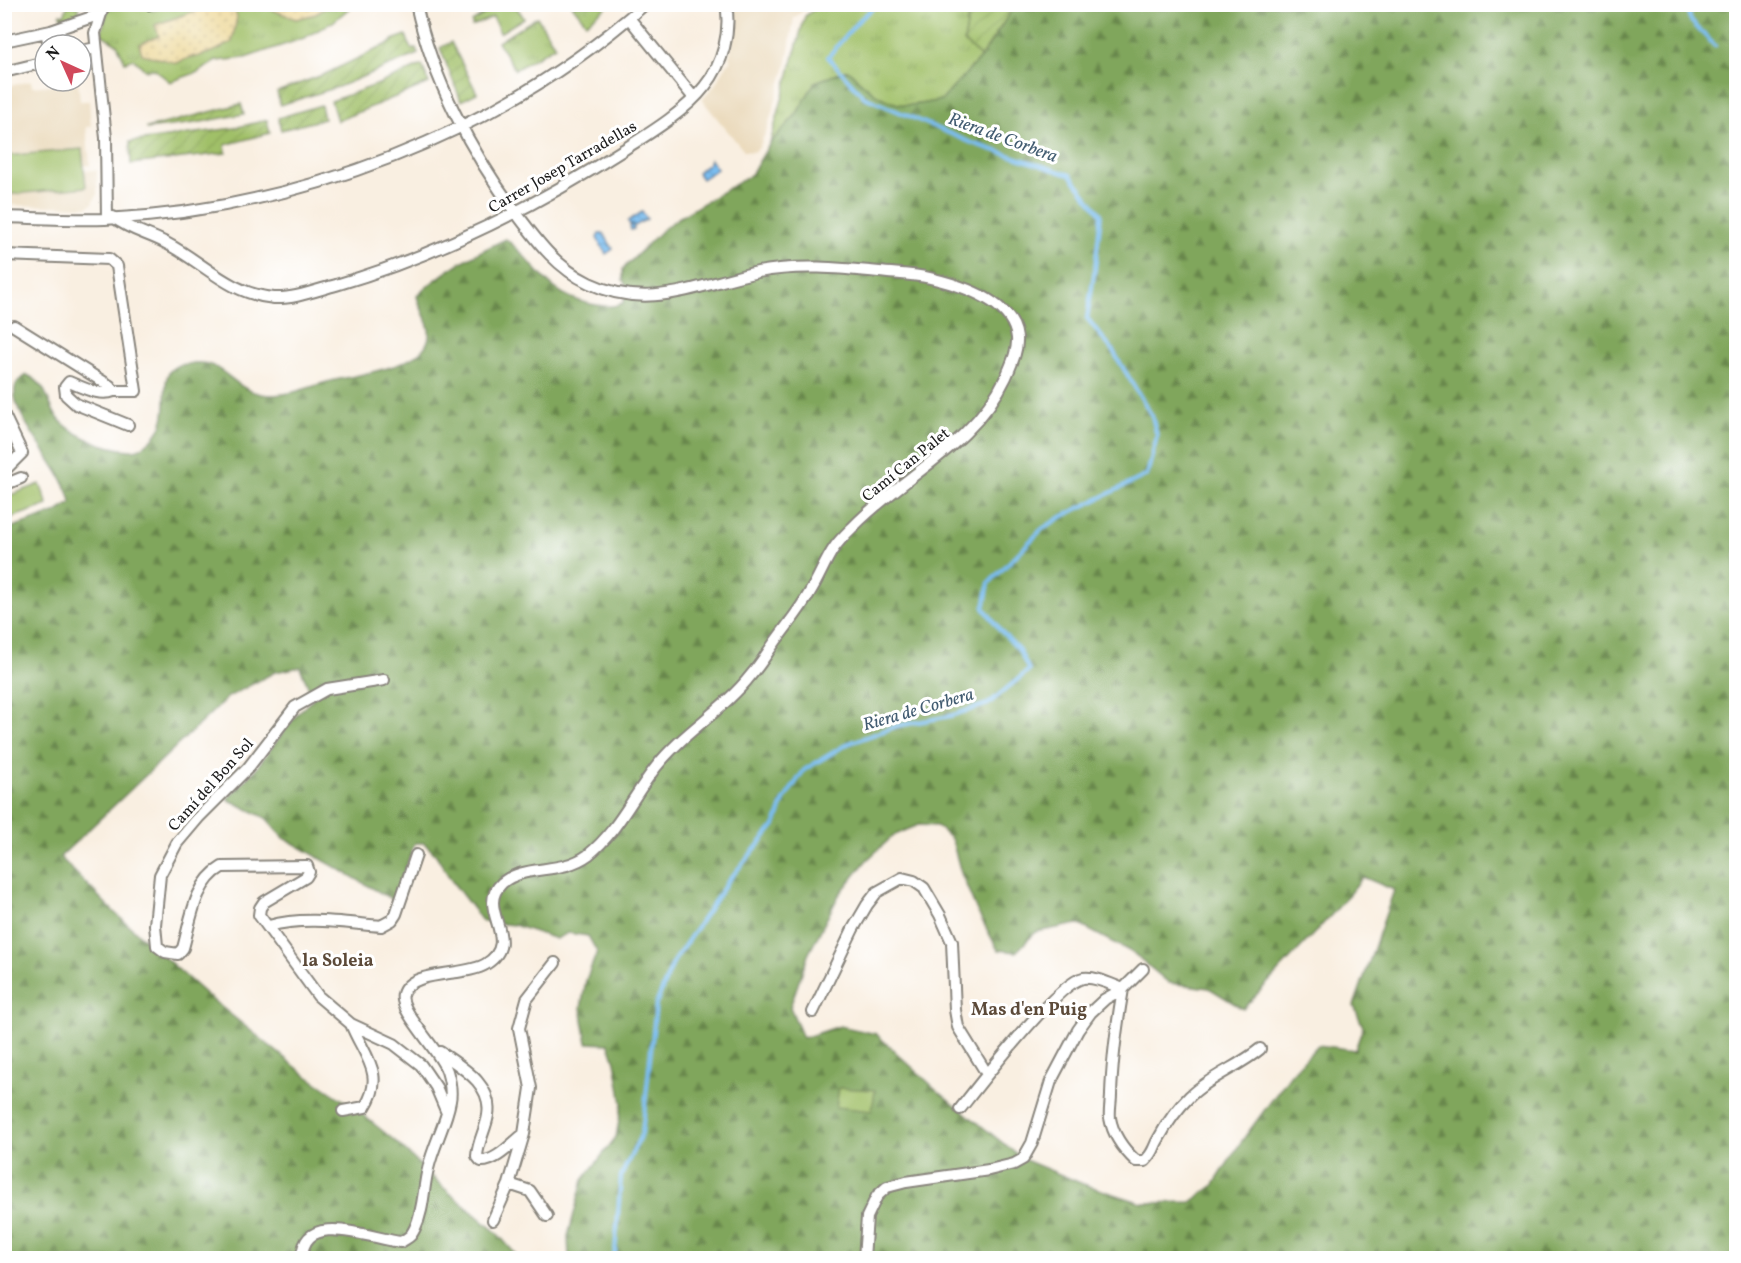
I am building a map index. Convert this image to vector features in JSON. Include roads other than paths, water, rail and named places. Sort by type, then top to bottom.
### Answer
[{"type":"street","name":"Camí Can Palet","points":[[416,4],[431,54],[462,127],[499,190],[546,251],[562,267],[588,283],[613,292],[656,296],[719,284],[757,272],[790,268],[823,267],[920,276],[965,288],[992,302],[1013,327],[1017,337],[1017,347],[997,395],[977,421],[938,459],[877,504],[839,542],[795,616],[751,675],[726,702],[665,756],[622,817],[591,852],[568,866],[518,874],[499,886],[494,894],[493,904],[502,940],[501,950],[484,966],[471,971],[419,979],[407,986],[402,996],[406,1012],[437,1050]]},
{"type":"street","points":[[4,218],[110,218],[198,208],[291,190],[394,156],[462,127],[540,83],[602,39],[645,4]]},
{"type":"street","name":"Carrer Josep Tarradellas","points":[[110,218],[182,252],[204,269],[242,290],[275,298],[309,293],[365,276],[478,231],[602,163],[640,139],[694,98],[709,81],[720,59],[726,36],[728,22],[726,4]]},
{"type":"street","points":[[4,41],[46,32],[103,9]]},
{"type":"street","points":[[103,9],[95,33],[106,138],[110,218]]},
{"type":"street","points":[[629,18],[694,98]]},
{"type":"street","points":[[4,72],[33,65]]},
{"type":"street","points":[[154,214],[148,225],[149,230],[160,240]]},
{"type":"street","points":[[4,255],[109,260],[117,266],[136,392],[100,393],[69,382],[65,387],[66,395],[76,404],[128,426]]},
{"type":"street","points":[[14,326],[111,386],[114,391]]},
{"type":"street","points":[[4,415],[22,453],[4,471]]},
{"type":"street","points":[[4,485],[21,478]]},
{"type":"street","name":"Camí del Bon Sol","points":[[268,926],[260,915],[260,908],[264,902],[306,877],[309,872],[307,866],[222,867],[217,870],[196,898],[183,948],[178,954],[165,951],[157,946],[155,925],[160,875],[177,843],[199,817],[248,768],[295,707],[327,688],[384,680]]},
{"type":"street","points":[[416,855],[396,914],[392,920],[381,926],[304,921],[268,926],[318,996],[351,1024],[394,1044],[421,1065],[436,1087],[447,1113]]},
{"type":"street","points":[[813,1012],[853,929],[877,892],[902,878],[914,881],[924,888],[952,942],[958,1027],[987,1074]]},
{"type":"street","points":[[493,1220],[509,1184],[524,1134],[531,1088],[519,1028],[527,999],[555,963]]},
{"type":"street","points":[[864,1258],[867,1217],[877,1196],[887,1187],[906,1182],[989,1170],[1014,1164],[1023,1159],[1032,1143],[1052,1081],[1078,1030],[1091,1012],[1105,999],[1124,989],[1143,969]]},
{"type":"street","points":[[960,1109],[1033,1021],[1071,984],[1083,978],[1124,989]]},
{"type":"street","points":[[1124,989],[1116,1026],[1110,1116],[1114,1132],[1124,1150],[1136,1161],[1145,1161],[1154,1152],[1157,1141],[1190,1097],[1211,1078],[1245,1062],[1260,1049]]},
{"type":"street","points":[[343,1111],[365,1107],[374,1094],[374,1073],[351,1024]]},
{"type":"street","points":[[302,1258],[303,1248],[307,1241],[319,1232],[329,1230],[394,1241],[408,1239],[417,1225],[428,1166],[450,1102],[450,1083],[437,1050]]},
{"type":"street","points":[[437,1050],[469,1072],[479,1081],[484,1090],[489,1107],[477,1149],[477,1156],[481,1161],[494,1158],[524,1134]]},
{"type":"street","points":[[509,1184],[530,1191],[547,1216]]},
{"type":"water","points":[[710,159],[717,169],[702,179],[697,172],[708,164]]},
{"type":"water","points":[[642,212],[647,219],[633,225],[634,229],[631,230],[632,224],[630,225],[628,221]]},
{"type":"water","points":[[599,234],[604,234],[613,249],[606,254],[597,238]]},
{"type":"waterway","name":"Riera de Corbera","points":[[612,1258],[615,1252],[621,1176],[642,1133],[656,1004],[674,961],[728,881],[775,825],[784,800],[804,770],[847,744],[897,726],[950,716],[988,704],[1029,670],[1019,650],[984,608],[989,583],[1042,529],[1063,516],[1147,475],[1157,436],[1152,416],[1113,351],[1087,318],[1101,214],[1070,175],[972,143],[864,97],[828,57],[858,21],[878,4]]},
{"type":"waterway","points":[[1685,4],[1691,21],[1715,46]]},
{"type":"railway","points":[[149,8],[158,4]]},
{"type":"district","name":"la Soleia","points":[[338,960]]},
{"type":"district","name":"Mas d'en Puig","points":[[1029,1009]]}]
